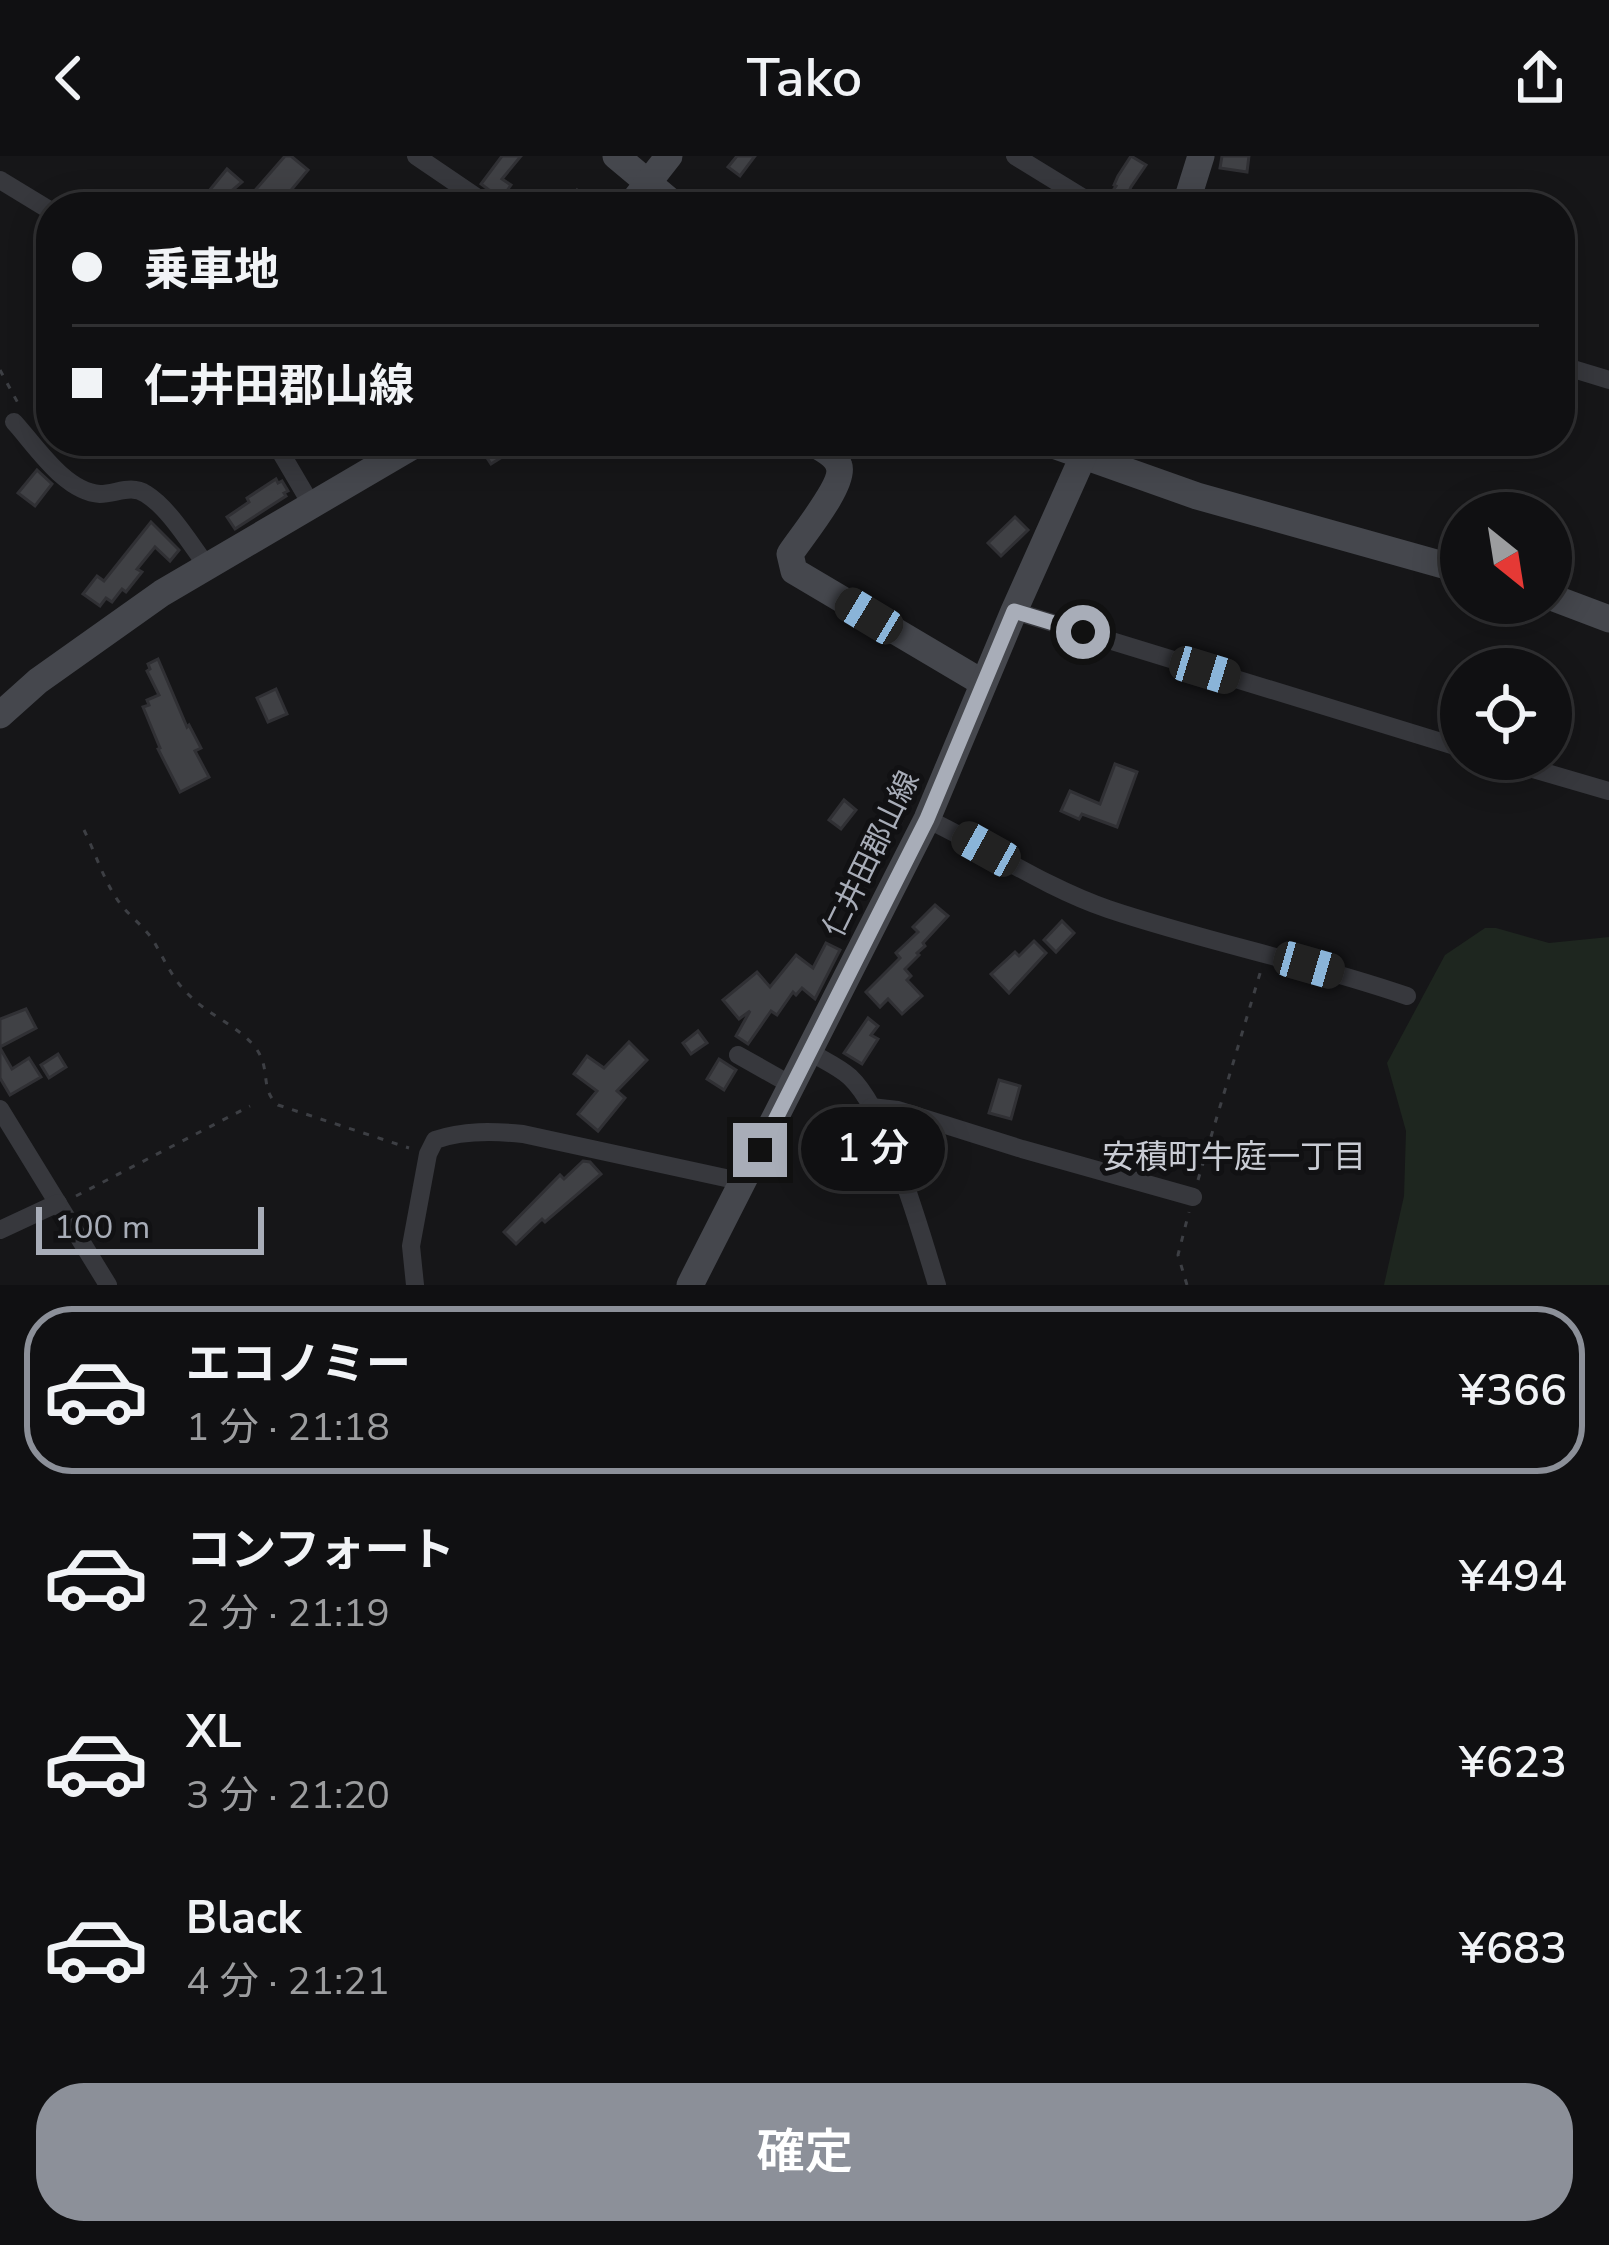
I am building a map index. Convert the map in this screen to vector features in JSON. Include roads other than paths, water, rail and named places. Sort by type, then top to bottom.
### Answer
[{"type":"street","points":[[416,156],[469,192]]},
{"type":"street","points":[[616,156],[657,192]]},
{"type":"street","points":[[641,192],[669,156]]},
{"type":"street","points":[[1015,156],[1074,192]]},
{"type":"street","points":[[1190,192],[1201,156]]},
{"type":"street","points":[[0,180],[36,202]]},
{"type":"street","points":[[1575,370],[1609,380]]},
{"type":"street","points":[[14,422],[36,445]]},
{"type":"street","points":[[47,456],[76,486],[92,493],[133,489],[146,494],[207,566]]},
{"type":"street","points":[[283,456],[311,504]]},
{"type":"street","points":[[0,715],[86,644],[207,566],[395,456]]},
{"type":"street","points":[[833,456],[839,464],[840,480],[790,554],[794,571],[983,683]]},
{"type":"street","name":"仁井田郡山線","points":[[690,1285],[927,819],[1084,456]]},
{"type":"street","points":[[1103,456],[1197,496],[1440,564]]},
{"type":"street","points":[[1572,605],[1609,619]]},
{"type":"street","points":[[1014,611],[1440,742]]},
{"type":"street","points":[[1571,780],[1609,791]]},
{"type":"street","points":[[927,819],[1076,897],[1407,996]]},
{"type":"street","points":[[810,1052],[846,1074],[871,1107],[910,1201],[937,1285]]},
{"type":"street","points":[[738,1055],[793,1086]]},
{"type":"street","points":[[871,1107],[898,1110],[1193,1197]]},
{"type":"street","points":[[0,1109],[108,1285]]},
{"type":"street","points":[[416,1285],[411,1246],[428,1154],[435,1140],[444,1136],[497,1132],[545,1139],[744,1182]]},
{"type":"street","points":[[0,1230],[58,1203]]},
{"type":"district","name":"安積町牛庭一丁目","points":[[1234,1156]]}]
